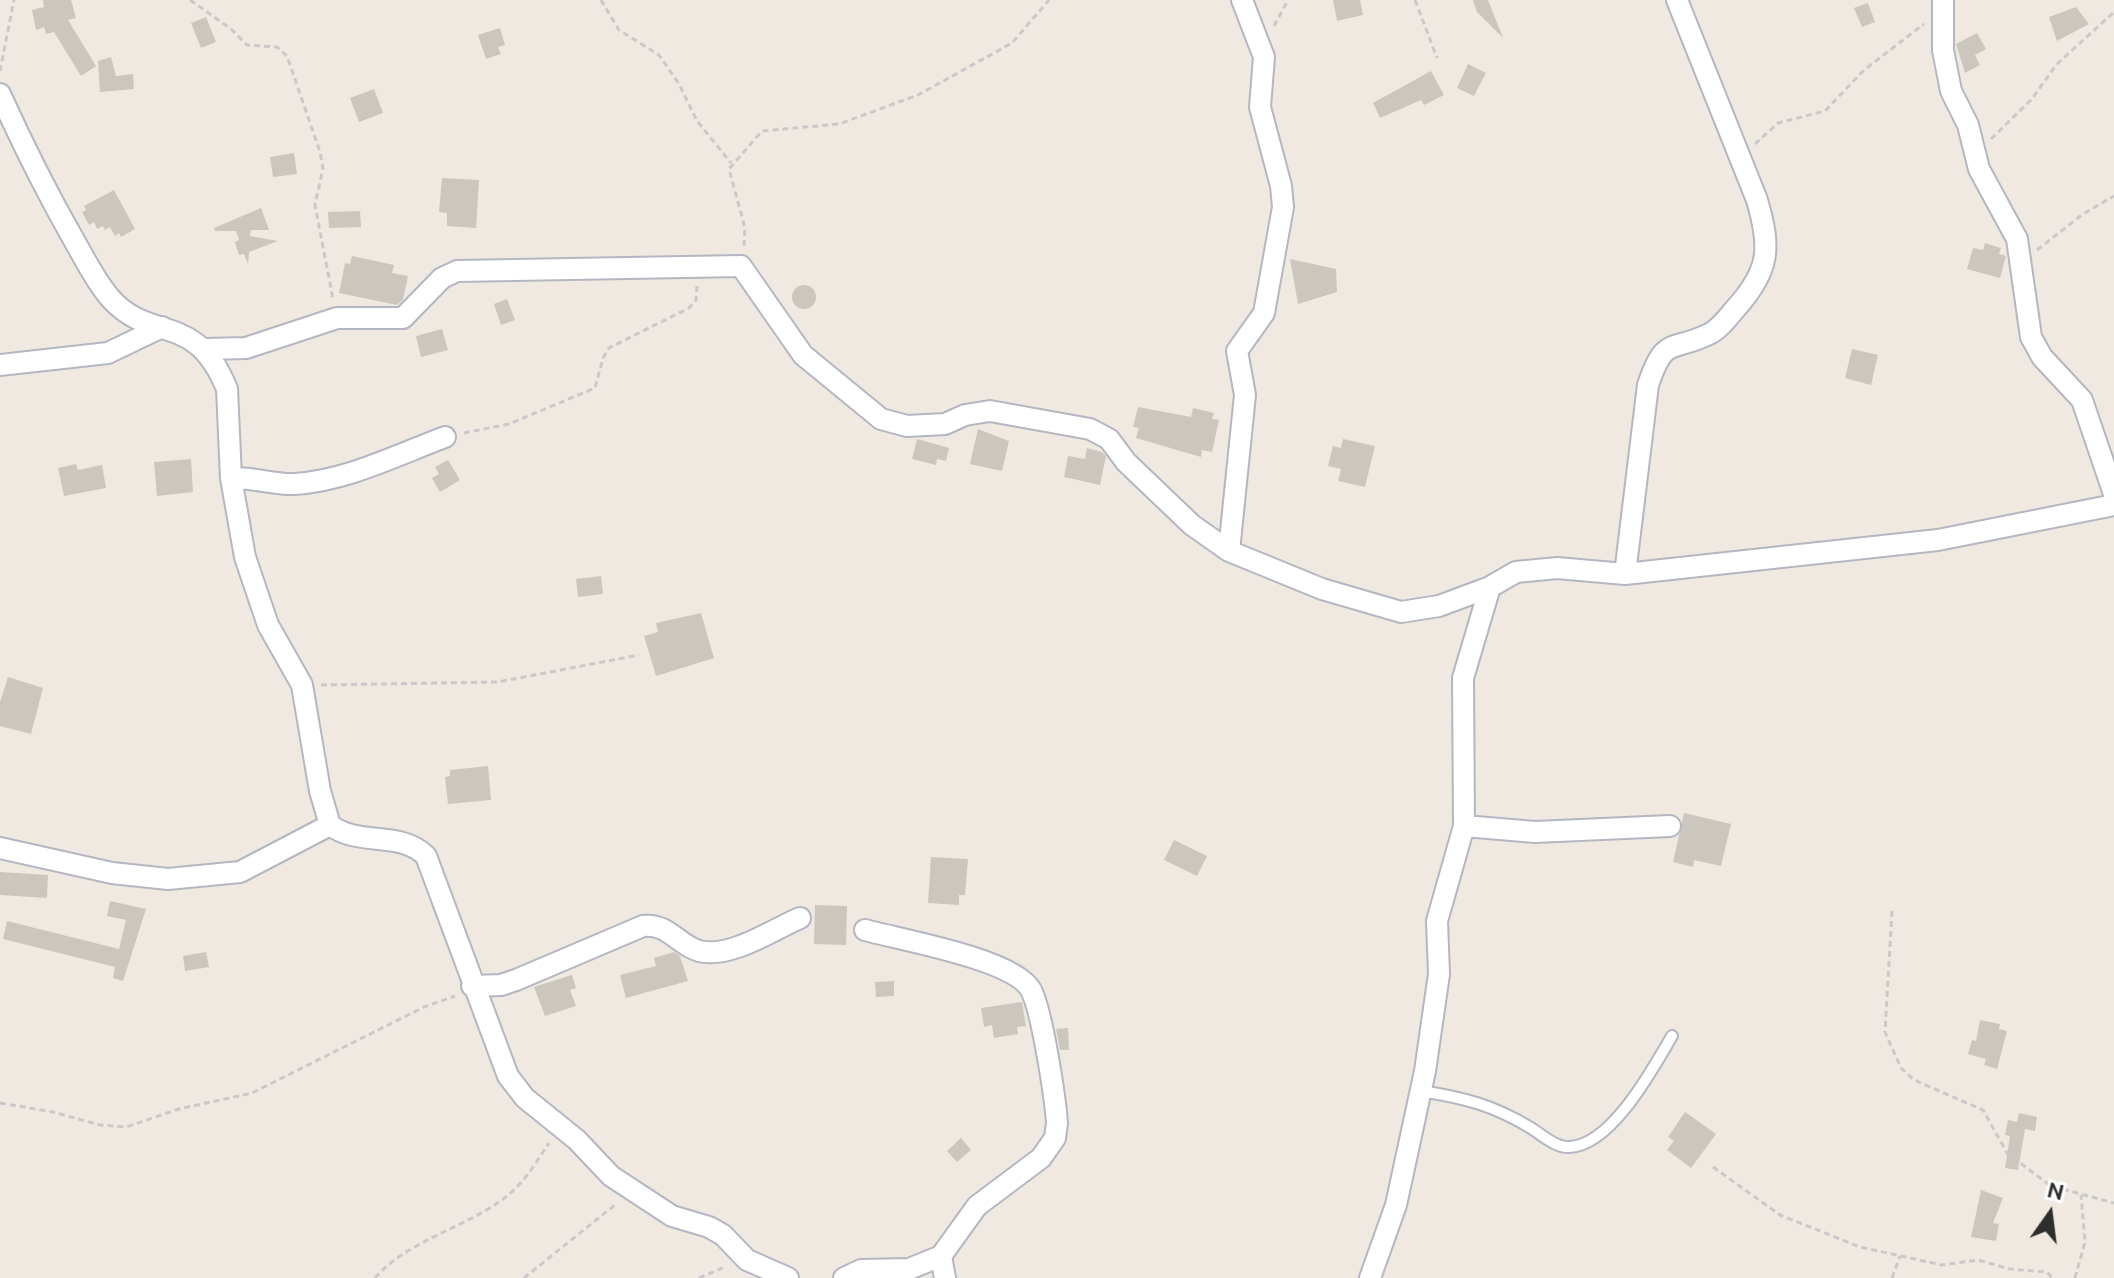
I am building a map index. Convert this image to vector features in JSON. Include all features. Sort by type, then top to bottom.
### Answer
[{"type":"street","points":[[1229,551],[1245,395],[1237,351],[1264,313],[1283,207],[1281,186],[1260,107],[1264,57],[1242,0]]},
{"type":"street","points":[[1625,574],[1648,385],[1655,364],[1660,354],[1677,343],[1713,333],[1754,288],[1764,272],[1764,225],[1677,0]]},
{"type":"street","points":[[1943,4],[1946,74],[1999,212],[2017,239],[2023,298],[2031,337],[2042,357],[2082,400],[2114,494]]},
{"type":"street","points":[[0,94],[38,178],[95,278],[119,306],[187,336],[206,349],[227,389],[231,478],[251,581],[268,625],[302,685],[320,791],[330,825],[350,835],[407,842],[426,856],[508,1076],[525,1098],[561,1126],[611,1176],[631,1191],[672,1216],[709,1227],[723,1235],[747,1260],[788,1278]]},
{"type":"street","points":[[206,349],[246,348],[337,318],[403,318],[442,278],[465,269],[741,266],[803,355],[881,419],[907,426],[945,424],[990,411],[1104,435],[1126,462],[1192,525],[1229,551],[1322,589],[1401,612],[1439,606],[1490,587],[1516,572],[1557,568],[1625,574],[1938,540],[2114,505]]},
{"type":"street","points":[[0,365],[108,353],[162,327]]},
{"type":"street","points":[[231,478],[256,477],[290,484],[320,481],[445,437]]},
{"type":"street","points":[[1370,1278],[1396,1205],[1421,1091],[1439,974],[1437,921],[1464,826],[1463,678],[1490,587]]},
{"type":"street","points":[[0,848],[124,875],[168,879],[240,872],[330,825]]},
{"type":"street","points":[[1464,826],[1535,832],[1670,826]]},
{"type":"street","points":[[473,987],[501,985],[516,980],[643,926],[655,925],[698,951],[714,952],[800,918]]},
{"type":"street","points":[[844,1278],[861,1270],[909,1269],[941,1256],[977,1206],[1041,1158],[1055,1138],[1055,1101],[1030,987],[1008,969],[865,930]]},
{"type":"street","points":[[941,1256],[945,1278]]},
{"type":"lane","points":[[1421,1091],[1480,1102],[1504,1111],[1558,1145],[1570,1147],[1601,1132],[1626,1107],[1672,1036]]},
{"type":"path","points":[[0,71],[14,0]]},
{"type":"path","points":[[190,0],[231,29],[247,45],[277,47],[287,56],[320,152],[323,168],[316,192],[317,224],[337,318]]},
{"type":"path","points":[[601,0],[619,30],[659,55],[679,84],[697,121],[731,163]]},
{"type":"path","points":[[741,266],[745,228],[729,169],[731,163],[768,128],[839,124],[918,95],[1012,43],[1049,0]]},
{"type":"path","points":[[1415,0],[1437,58]]},
{"type":"path","points":[[1740,162],[1778,123],[1825,111],[1864,70],[1943,4]]},
{"type":"path","points":[[1975,151],[2001,133],[2056,65],[2114,12]]},
{"type":"path","points":[[2021,262],[2083,214],[2114,196]]},
{"type":"path","points":[[445,437],[509,424],[595,388],[609,348],[689,308],[696,300],[696,266]]},
{"type":"path","points":[[302,685],[498,682],[639,655]]},
{"type":"path","points":[[1892,911],[1885,1032],[1901,1068],[1914,1080],[1983,1110],[2007,1153],[2051,1186],[2114,1203]]},
{"type":"path","points":[[0,1103],[53,1112],[100,1125],[126,1127],[179,1109],[252,1093],[424,1007],[473,987]]},
{"type":"path","points":[[375,1278],[417,1246],[470,1220],[509,1195],[561,1126]]},
{"type":"path","points":[[1713,1167],[1780,1215],[1860,1247],[1942,1265],[1978,1260],[2010,1269],[2047,1272],[2052,1278]]},
{"type":"path","points":[[524,1278],[631,1191]]},
{"type":"path","points":[[2075,1278],[2085,1242],[2081,1194]]},
{"type":"path","points":[[1892,1278],[1900,1256]]},
{"type":"path","points":[[699,1278],[747,1260]]},
{"type":"building","points":[[43,0],[71,0],[76,18],[68,20],[96,66],[81,76],[54,32],[46,34],[44,27],[36,30],[32,10],[44,7]]},
{"type":"building","points":[[1333,0],[1360,0],[1363,15],[1337,21]]},
{"type":"building","points":[[1473,0],[1488,0],[1503,38],[1477,12]]},
{"type":"building","points":[[1868,3],[1875,22],[1862,27],[1854,8]]},
{"type":"building","points":[[2076,7],[2089,24],[2057,41],[2049,17]]},
{"type":"building","points":[[206,17],[216,42],[201,48],[191,23]]},
{"type":"building","points":[[500,28],[505,45],[498,47],[501,54],[486,59],[478,35]]},
{"type":"building","points":[[1977,33],[1986,49],[1975,55],[1980,65],[1965,73],[1956,44]]},
{"type":"building","points":[[111,57],[116,76],[133,74],[134,89],[100,92],[98,61]]},
{"type":"building","points":[[1468,64],[1486,73],[1474,96],[1457,88]]},
{"type":"building","points":[[1431,71],[1444,95],[1424,105],[1421,100],[1380,118],[1373,103]]},
{"type":"building","points":[[374,89],[383,113],[359,122],[350,98]]},
{"type":"building","points":[[294,153],[297,174],[273,177],[270,157]]},
{"type":"building","points":[[442,178],[479,180],[476,228],[447,226],[447,213],[439,212]]},
{"type":"building","points":[[114,190],[135,229],[121,237],[119,233],[115,236],[110,227],[97,229],[94,222],[89,225],[82,212],[86,210],[84,206]]},
{"type":"building","points":[[261,208],[269,230],[251,230],[250,236],[278,241],[249,252],[248,264],[244,254],[239,255],[236,231],[215,231],[214,228]]},
{"type":"building","points":[[360,211],[361,227],[329,228],[328,212]]},
{"type":"building","points":[[1985,243],[2001,248],[1999,254],[2006,256],[2000,278],[1967,269],[1973,248],[1983,250]]},
{"type":"building","points":[[352,256],[394,265],[392,273],[408,276],[403,300],[397,305],[339,293],[345,263],[350,264]]},
{"type":"building","points":[[1290,259],[1336,269],[1337,292],[1298,304]]},
{"type":"building","points":[[804,285],[815,292],[816,297],[809,308],[804,309],[793,302],[792,297],[799,286]]},
{"type":"building","points":[[507,299],[515,320],[501,325],[494,304]]},
{"type":"building","points":[[442,329],[448,350],[421,357],[416,336]]},
{"type":"building","points":[[1852,349],[1878,355],[1871,385],[1845,378]]},
{"type":"building","points":[[1138,407],[1191,417],[1193,408],[1214,413],[1212,419],[1219,420],[1212,452],[1202,450],[1201,457],[1136,438],[1139,428],[1133,427]]},
{"type":"building","points":[[978,429],[1009,441],[1002,471],[970,464]]},
{"type":"building","points":[[917,439],[949,448],[946,461],[937,459],[936,465],[912,459]]},
{"type":"building","points":[[1343,439],[1375,446],[1365,487],[1338,481],[1341,469],[1328,466],[1333,446],[1341,448]]},
{"type":"building","points":[[1087,448],[1106,456],[1100,485],[1064,477],[1068,456],[1085,459]]},
{"type":"building","points":[[191,459],[193,492],[157,496],[154,462]]},
{"type":"building","points":[[448,460],[460,480],[440,492],[432,478],[439,474],[435,467]]},
{"type":"building","points":[[76,464],[78,470],[102,465],[106,488],[64,496],[58,468]]},
{"type":"building","points":[[601,576],[603,594],[578,597],[576,579]]},
{"type":"building","points":[[701,613],[714,658],[656,676],[644,636],[658,632],[656,623]]},
{"type":"building","points":[[8,677],[43,688],[31,734],[0,726],[0,702]]},
{"type":"building","points":[[488,766],[491,800],[448,804],[445,777],[450,776],[450,770]]},
{"type":"building","points":[[1684,813],[1731,824],[1721,866],[1694,860],[1693,867],[1673,862]]},
{"type":"building","points":[[1174,840],[1207,856],[1197,876],[1164,860]]},
{"type":"building","points":[[931,857],[968,859],[965,895],[959,895],[959,905],[928,903]]},
{"type":"building","points":[[0,872],[48,875],[47,898],[0,895]]},
{"type":"building","points":[[110,901],[146,909],[123,981],[113,978],[115,967],[3,939],[7,921],[119,949],[126,920],[107,916]]},
{"type":"building","points":[[815,905],[847,906],[846,945],[814,944]]},
{"type":"building","points":[[206,952],[209,967],[185,971],[183,956]]},
{"type":"building","points":[[674,952],[680,956],[688,981],[626,998],[620,975],[656,966],[654,958]]},
{"type":"building","points":[[572,975],[576,988],[570,990],[576,1006],[545,1016],[534,987]]},
{"type":"building","points":[[894,981],[894,996],[876,997],[875,982]]},
{"type":"building","points":[[1022,1002],[1026,1026],[1017,1027],[1018,1034],[994,1038],[992,1025],[984,1027],[981,1008]]},
{"type":"building","points":[[1980,1020],[2000,1024],[1999,1029],[2007,1031],[1997,1069],[1984,1065],[1986,1059],[1968,1054],[1972,1040],[1976,1041]]},
{"type":"building","points":[[1068,1028],[1069,1050],[1060,1050],[1056,1029]]},
{"type":"building","points":[[1685,1112],[1716,1134],[1691,1168],[1667,1150],[1674,1141],[1668,1137]]},
{"type":"building","points":[[2019,1113],[2037,1117],[2035,1131],[2025,1129],[2018,1170],[2005,1168],[2010,1136],[2005,1135],[2008,1120],[2017,1122]]},
{"type":"building","points":[[961,1138],[971,1150],[957,1162],[947,1151]]},
{"type":"building","points":[[1981,1190],[2003,1198],[1993,1223],[1999,1224],[1996,1241],[1971,1237]]}]
